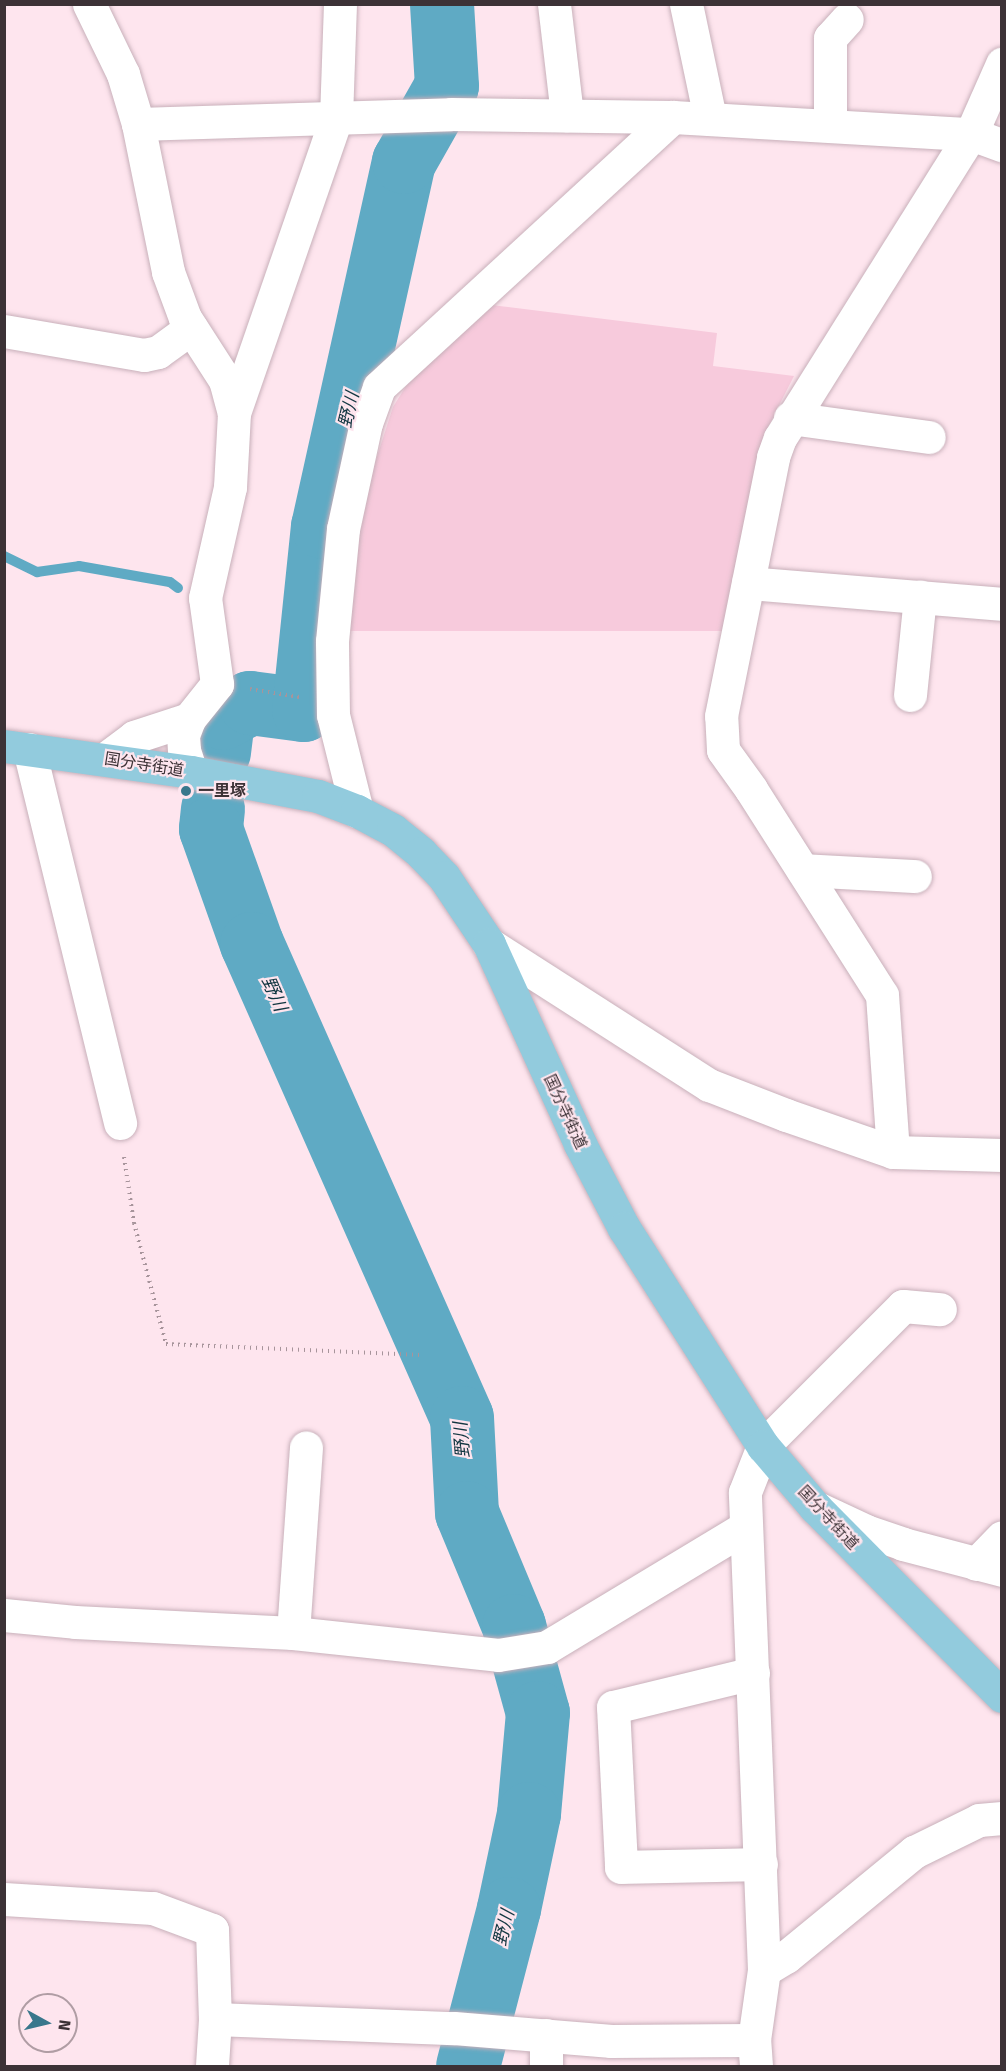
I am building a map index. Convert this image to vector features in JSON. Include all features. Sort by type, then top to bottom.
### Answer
[{"type":"main road","name":"国分寺街道","points":[[17,747],[191,772],[318,796],[357,811],[393,830],[421,853],[444,877],[489,944],[580,1144],[624,1228],[763,1446],[815,1507],[1002,1696]]},
{"type":"street","points":[[89,4],[123,74],[138,123],[168,272],[191,328],[225,380],[234,412]]},
{"type":"street","points":[[191,772],[184,743],[189,719],[217,684],[205,598],[230,487],[234,412],[336,118],[340,4]]},
{"type":"street","points":[[554,4],[567,115]]},
{"type":"street","points":[[686,4],[710,118]]},
{"type":"street","points":[[830,125],[830,38],[847,19]]},
{"type":"street","points":[[893,1152],[882,994],[723,750],[721,716],[773,457],[790,418],[971,134],[1002,64]]},
{"type":"street","points":[[138,123],[451,114],[673,117],[971,134],[1002,145]]},
{"type":"street","points":[[357,811],[333,715],[332,641],[343,529],[366,423],[380,387],[673,117]]},
{"type":"street","points":[[4,331],[144,355],[158,352],[191,328]]},
{"type":"street","points":[[790,418],[929,437]]},
{"type":"street","points":[[748,583],[1002,604]]},
{"type":"street","points":[[910,695],[920,597]]},
{"type":"street","points":[[105,759],[134,738],[189,719]]},
{"type":"street","points":[[17,747],[120,1123]]},
{"type":"street","points":[[803,870],[915,876]]},
{"type":"street","points":[[489,944],[709,1085],[786,1115],[893,1152],[1002,1155]]},
{"type":"street","points":[[215,2019],[480,2031],[546,2051],[611,2041],[755,2053],[764,1970],[745,1492],[763,1446],[903,1306],[940,1309]]},
{"type":"street","points":[[293,1633],[306,1447]]},
{"type":"street","points":[[815,1507],[866,1531],[989,1567],[1002,1537]]},
{"type":"street","points":[[4,1615],[75,1622],[293,1633],[498,1655],[547,1647],[746,1527]]},
{"type":"street","points":[[753,1673],[613,1707],[621,1867],[761,1864]]},
{"type":"street","points":[[764,1970],[786,1957],[914,1852],[980,1820],[1002,1818]]},
{"type":"street","points":[[4,1899],[153,1908],[212,1930],[215,2019],[212,2067]]},
{"type":"path","points":[[120,1123],[134,1223],[166,1344],[421,1355]]},
{"type":"shaded area","points":[[491,305],[717,333],[713,366],[794,376],[763,437],[729,631],[349,631],[354,562],[374,466],[393,407],[411,378]]},
{"type":"waterway","name":"野川","points":[[219,752],[223,718],[250,703],[304,710],[323,527],[404,162],[447,86],[442,4]]},
{"type":"waterway","points":[[4,556],[37,572],[79,566],[170,582],[178,588]]},
{"type":"waterway","name":"野川","points":[[222,710],[223,718]]},
{"type":"waterway","name":"野川","points":[[213,809],[211,829],[252,944],[462,1418],[467,1513],[514,1626],[538,1713],[529,1814],[509,1909],[468,2066]]},
{"type":"place","name":"一里塚","points":[[186,791]]}]
